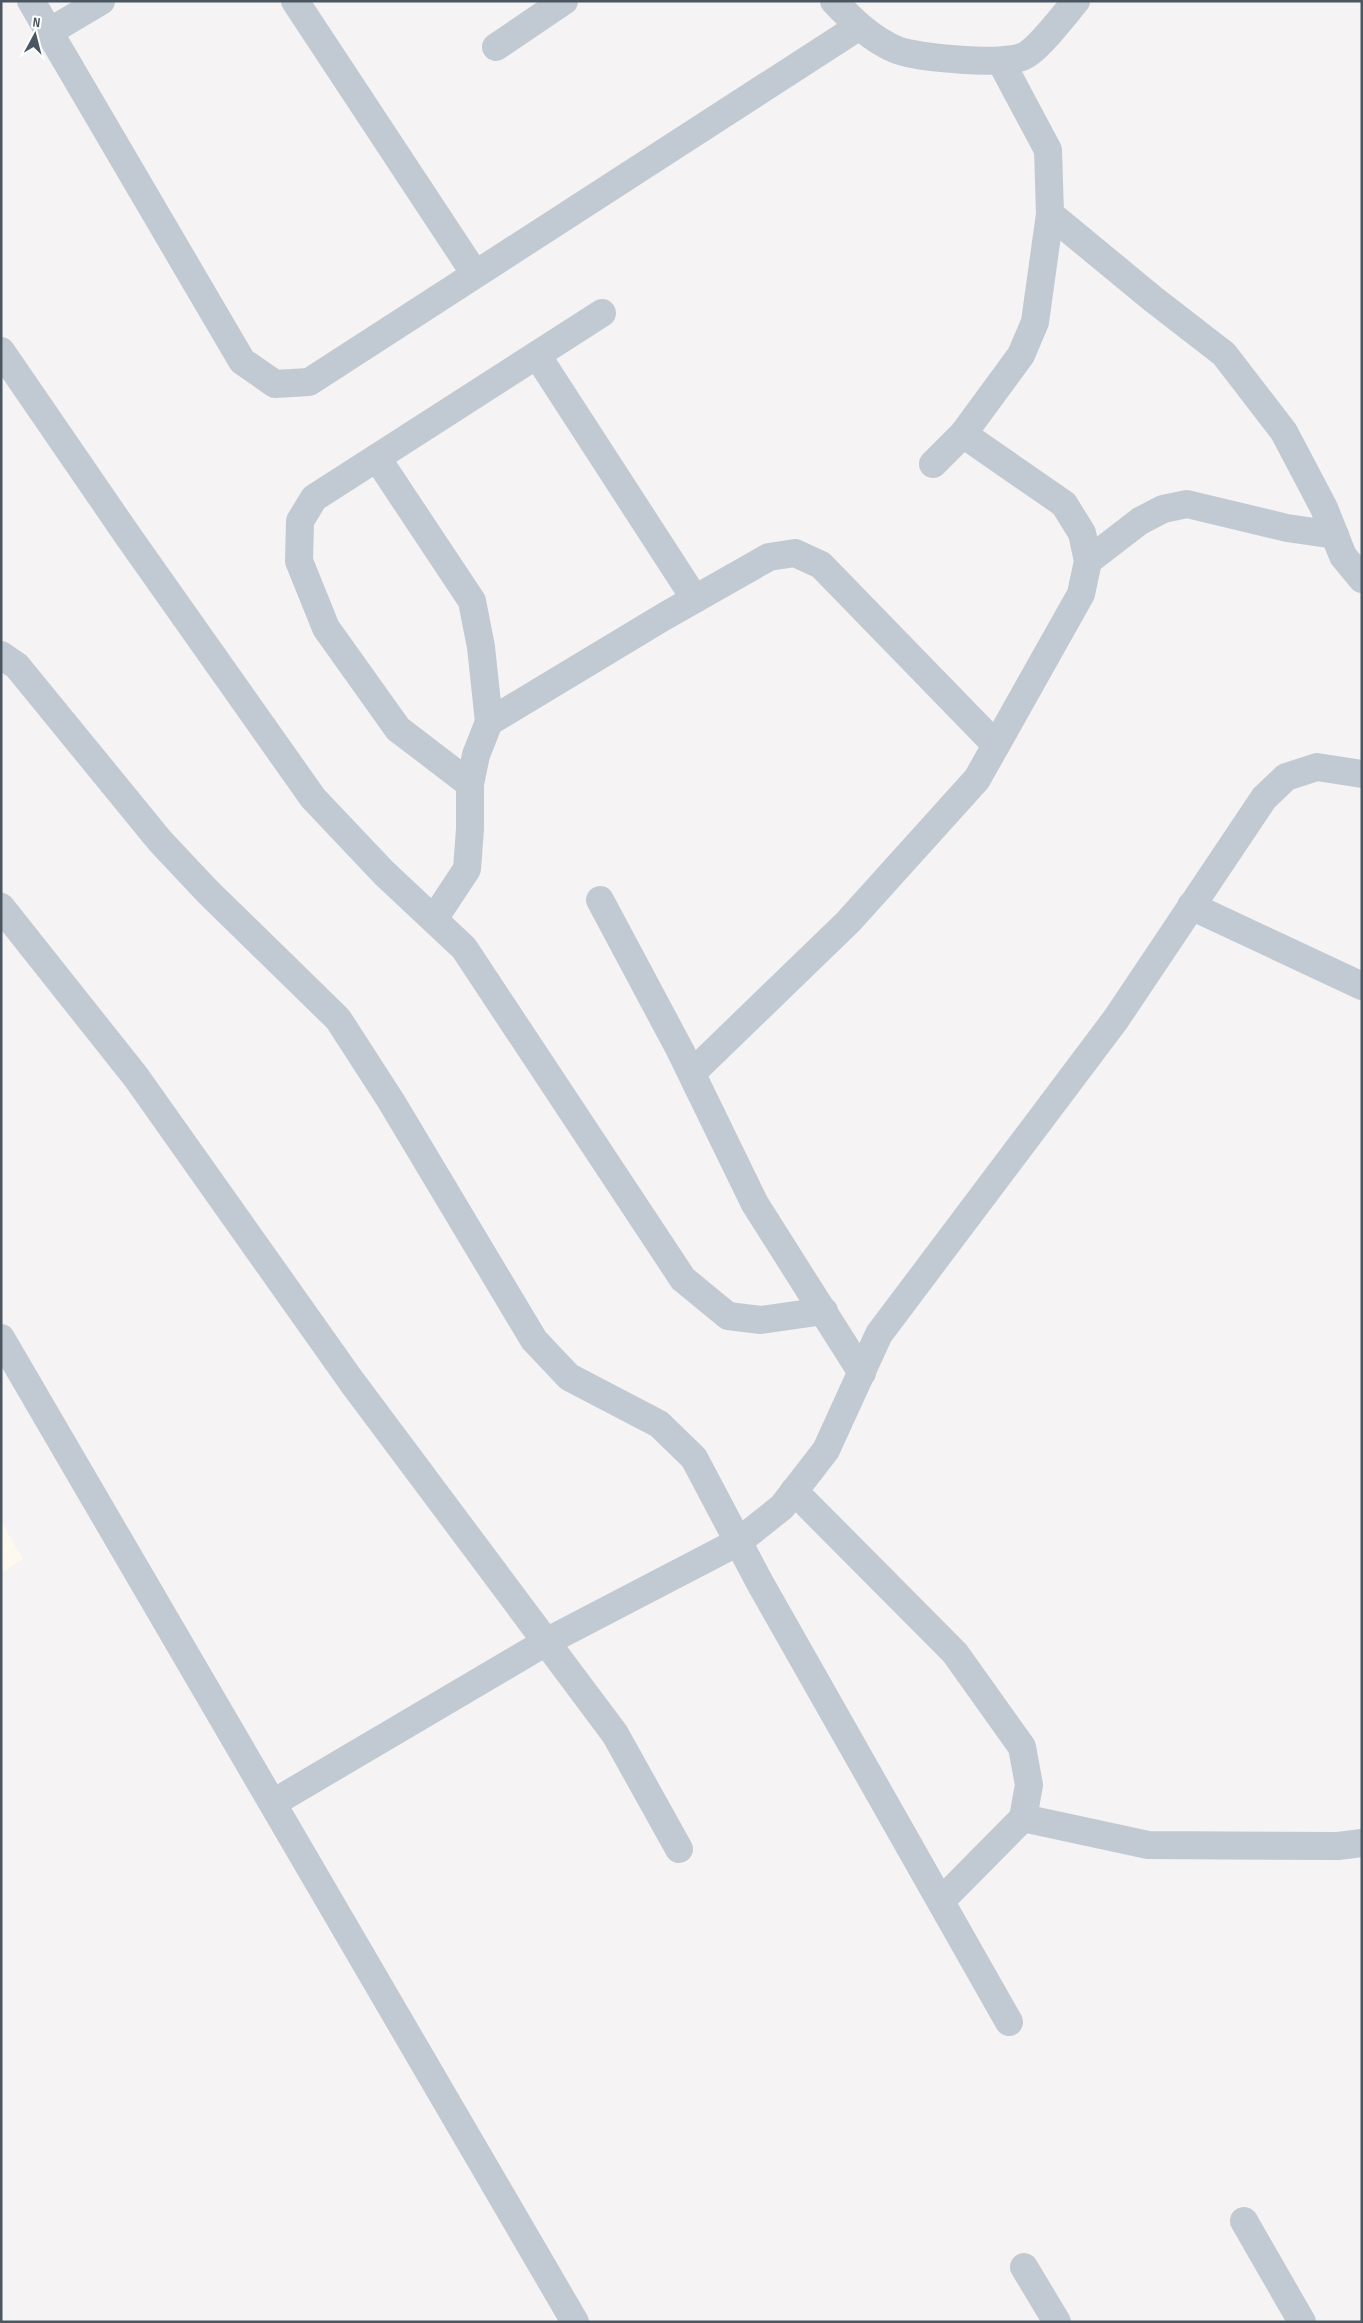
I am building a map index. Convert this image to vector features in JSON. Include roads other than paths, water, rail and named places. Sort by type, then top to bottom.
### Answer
[{"type":"street","points":[[31,1],[242,361],[275,384],[309,382],[858,27]]},
{"type":"street","points":[[49,32],[101,1]]},
{"type":"street","points":[[295,1],[475,274]]},
{"type":"street","points":[[834,1],[858,27],[897,50],[940,57],[1001,62],[1025,56],[1076,1]]},
{"type":"street","points":[[496,47],[554,4]]},
{"type":"street","points":[[933,464],[963,434],[1022,355],[1035,322],[1050,214],[1048,150],[1001,62]]},
{"type":"street","points":[[1050,214],[1153,300],[1224,354],[1284,432],[1324,508],[1343,556],[1362,579]]},
{"type":"street","points":[[470,784],[398,729],[326,628],[299,561],[300,521],[314,498],[602,313]]},
{"type":"street","points":[[1,351],[123,528],[314,798],[384,873],[464,948],[683,1279],[728,1316],[761,1320],[824,1311]]},
{"type":"street","points":[[537,354],[694,599]]},
{"type":"street","points":[[692,1073],[848,922],[976,779],[1081,594],[1088,561],[1082,533],[1064,504],[963,434]]},
{"type":"street","points":[[377,458],[472,601],[481,647],[489,722],[476,754],[470,784],[470,829],[467,870],[434,919]]},
{"type":"street","points":[[1088,561],[1140,521],[1163,509],[1187,504],[1288,528],[1335,535]]},
{"type":"street","points":[[489,722],[694,599],[769,557],[795,553],[821,565],[996,745]]},
{"type":"street","points":[[1,655],[17,666],[166,847],[338,1019],[390,1101],[534,1340],[569,1377],[659,1424],[694,1458],[738,1542],[1009,2022]]},
{"type":"street","points":[[273,1804],[546,1642],[738,1542],[782,1507],[826,1450],[879,1334],[1116,1019],[1264,798],[1286,777],[1317,767],[1362,774]]},
{"type":"street","points":[[600,900],[692,1073],[755,1204],[862,1373]]},
{"type":"street","points":[[1191,906],[1362,986]]},
{"type":"street","points":[[1,907],[136,1077],[352,1382],[615,1734],[680,1848]]},
{"type":"street","points":[[1,1338],[575,2322]]},
{"type":"street","points":[[794,1491],[955,1653],[1022,1747],[1029,1785],[1023,1818],[941,1901]]},
{"type":"street","points":[[1023,1818],[1148,1845],[1338,1846],[1362,1843]]},
{"type":"street","points":[[1244,2221],[1302,2322]]},
{"type":"street","points":[[1024,2267],[1057,2322]]}]
